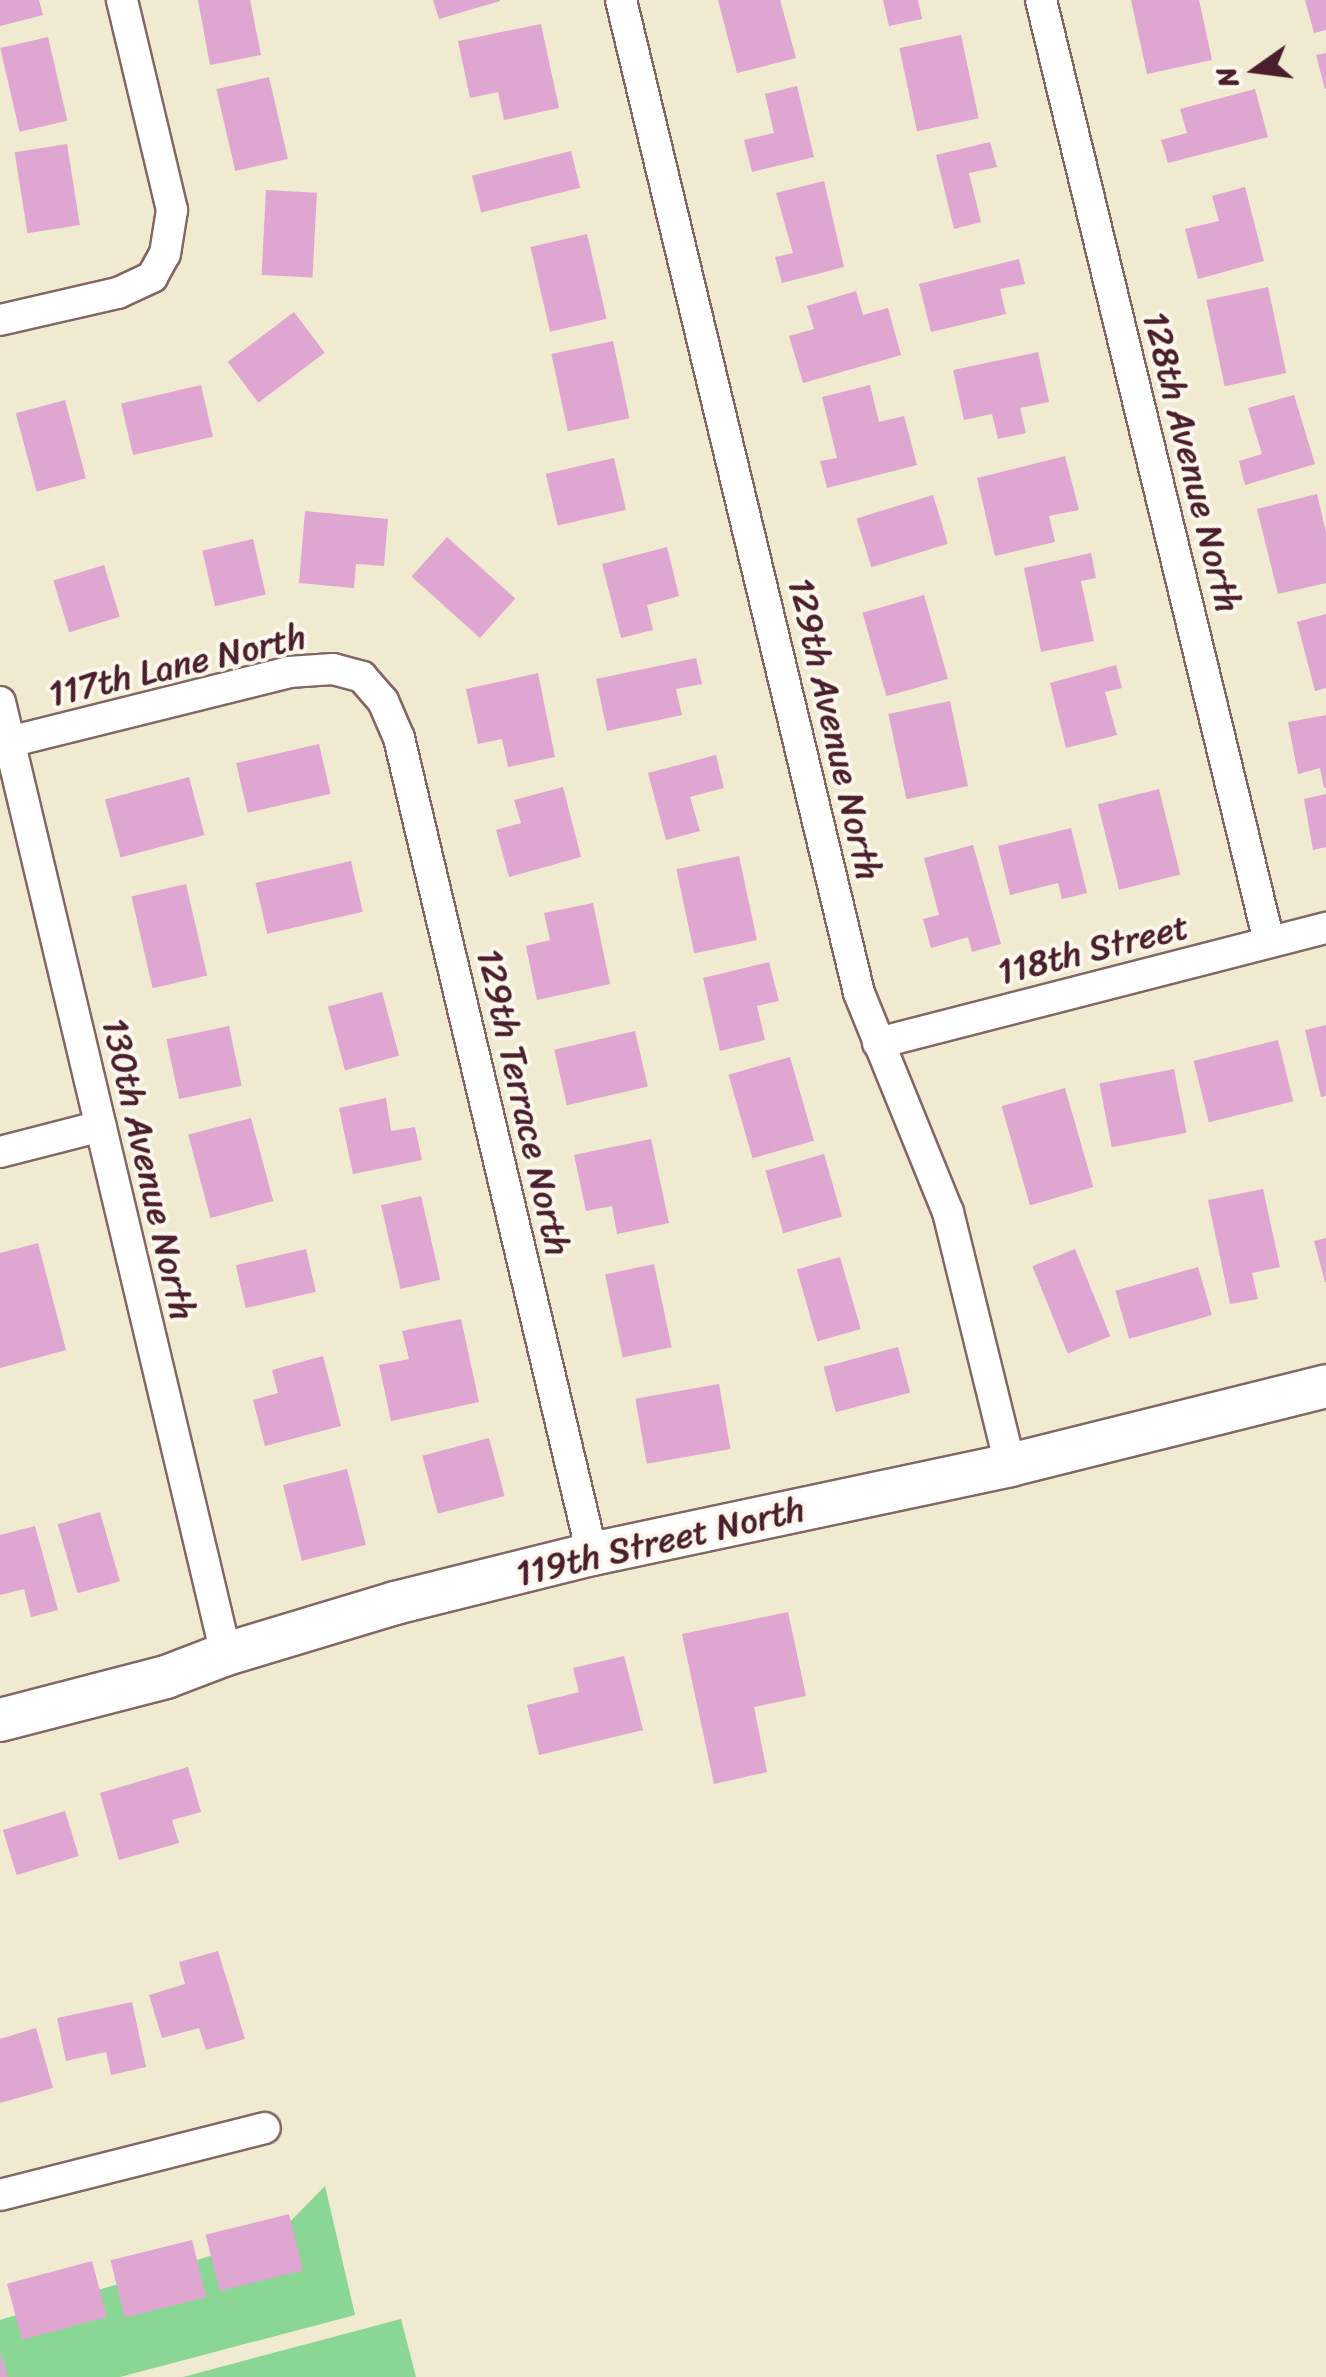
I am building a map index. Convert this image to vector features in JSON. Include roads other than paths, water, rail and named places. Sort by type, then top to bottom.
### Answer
[{"type":"street","points":[[0,320],[118,292],[152,278],[165,254],[172,210],[122,0]]},
{"type":"street","name":"129th Avenue North","points":[[621,0],[859,993],[948,1212],[1010,1465]]},
{"type":"street","name":"128th Avenue North","points":[[1041,0],[1269,942]]},
{"type":"street","name":"117th Lane North","points":[[10,742],[289,672],[333,669],[362,676]]},
{"type":"street","name":"129th Terrace North","points":[[362,676],[383,701],[399,738],[592,1554]]},
{"type":"street","name":"130th Avenue North","points":[[0,702],[226,1654]]},
{"type":"street","name":"118th Street","points":[[878,1043],[1326,928]]},
{"type":"street","points":[[0,1152],[101,1126]]},
{"type":"street","name":"119th Street North","points":[[0,1720],[166,1678],[226,1654],[396,1603],[592,1554],[1010,1465],[1326,1386]]},
{"type":"street","points":[[0,2196],[265,2128]]}]
